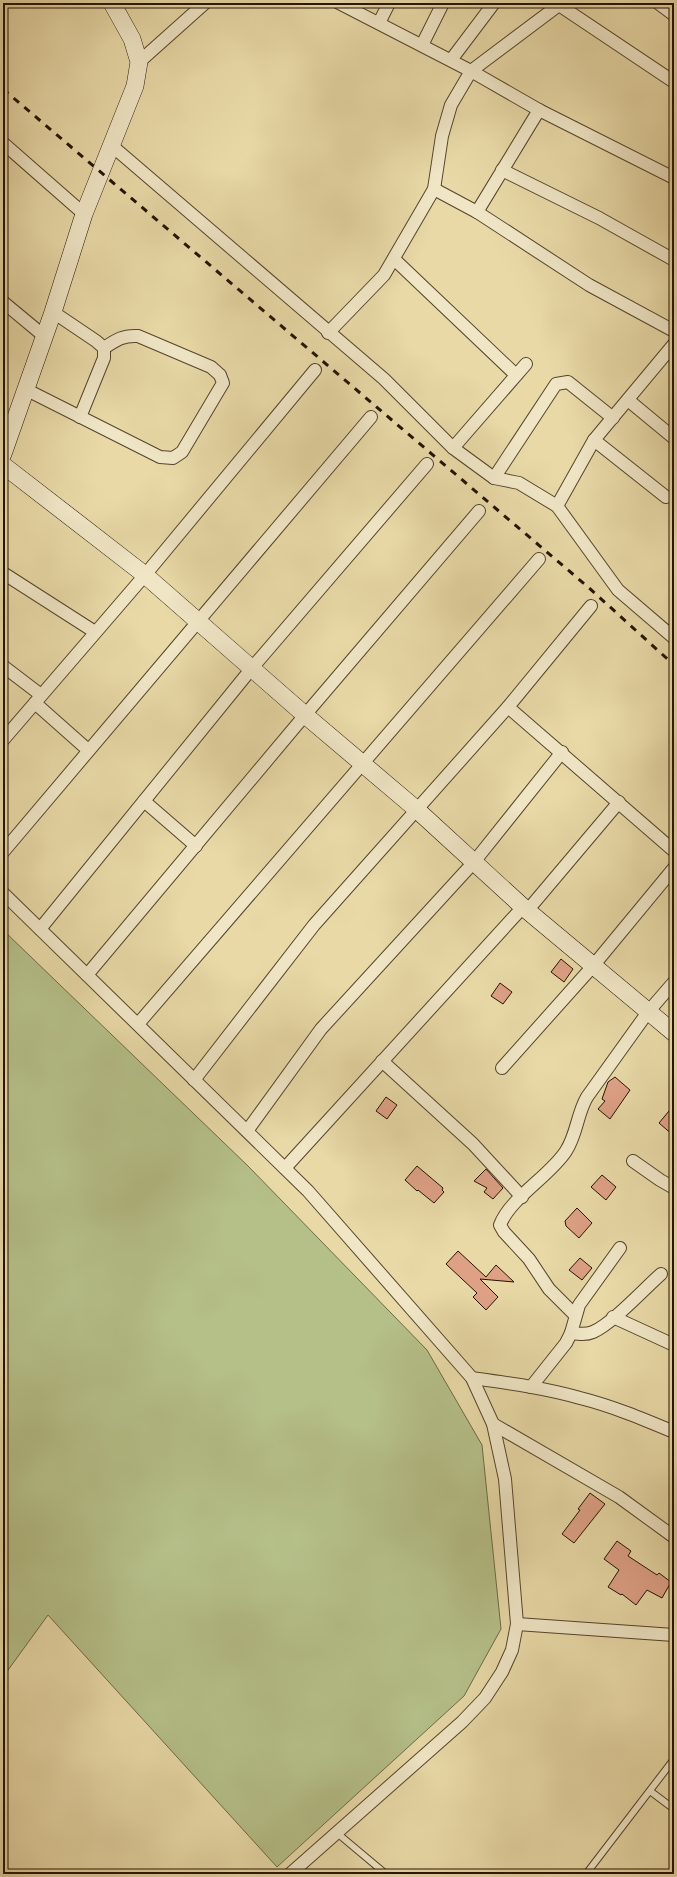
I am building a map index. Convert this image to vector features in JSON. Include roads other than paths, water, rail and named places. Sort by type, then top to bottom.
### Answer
[{"type":"street","points":[[3,454],[53,312],[84,214],[135,86],[139,62],[132,39],[112,3]]},
{"type":"street","points":[[139,62],[205,3]]},
{"type":"street","points":[[339,3],[471,70],[539,110],[674,178]]},
{"type":"street","points":[[379,23],[389,3]]},
{"type":"street","points":[[422,46],[443,3]]},
{"type":"street","points":[[451,60],[494,3]]},
{"type":"street","points":[[658,3],[674,15]]},
{"type":"street","points":[[328,333],[384,275],[434,189],[442,136],[451,105],[471,70],[558,4],[674,82]]},
{"type":"street","points":[[476,212],[539,110]]},
{"type":"street","points":[[3,143],[84,214]]},
{"type":"street","points":[[111,144],[328,333],[384,379],[453,448],[494,478],[519,483],[557,506],[618,590],[674,638]]},
{"type":"street","points":[[502,170],[599,218],[674,260]]},
{"type":"street","points":[[434,189],[476,212],[588,285],[674,331]]},
{"type":"street","points":[[394,259],[516,376]]},
{"type":"street","points":[[3,302],[44,336]]},
{"type":"street","points":[[53,312],[104,348],[104,358],[80,417]]},
{"type":"street","points":[[25,389],[160,457],[173,458],[182,452],[223,383],[220,375],[211,367],[138,336],[117,338],[104,348]]},
{"type":"street","points":[[557,506],[594,440],[674,344]]},
{"type":"street","points":[[453,448],[526,364]]},
{"type":"street","points":[[3,740],[95,632],[146,575],[315,370]]},
{"type":"street","points":[[494,478],[556,384],[568,382],[613,418]]},
{"type":"street","points":[[628,400],[674,438]]},
{"type":"street","points":[[3,852],[371,417]]},
{"type":"street","points":[[594,440],[666,497]]},
{"type":"street","points":[[40,929],[252,668],[427,464]]},
{"type":"street","points":[[3,465],[146,575],[305,715],[416,809],[525,909],[674,1033]]},
{"type":"street","points":[[87,975],[305,715],[479,511]]},
{"type":"street","points":[[138,1024],[539,559]]},
{"type":"street","points":[[3,573],[95,632]]},
{"type":"street","points":[[194,1080],[314,925],[508,707],[591,606]]},
{"type":"street","points":[[3,666],[88,750]]},
{"type":"street","points":[[508,707],[562,752],[674,851]]},
{"type":"street","points":[[247,1131],[321,1029],[474,862],[562,752]]},
{"type":"street","points":[[144,801],[196,846]]},
{"type":"street","points":[[285,1168],[525,909],[619,802]]},
{"type":"street","points":[[502,1068],[593,966],[674,868]]},
{"type":"street","points":[[3,893],[308,1191],[472,1378],[493,1424],[505,1479],[517,1624],[509,1657],[502,1672],[485,1698],[462,1722],[290,1874]]},
{"type":"street","points":[[575,1315],[549,1289],[529,1259],[504,1232],[500,1225],[507,1211],[565,1152],[574,1137],[581,1108],[587,1097],[648,1012],[674,982]]},
{"type":"street","points":[[382,1062],[473,1144],[522,1197]]},
{"type":"street","points":[[633,1161],[674,1188]]},
{"type":"street","points":[[531,1387],[566,1343],[571,1333],[579,1304],[620,1248]]},
{"type":"street","points":[[571,1333],[586,1334],[593,1332],[613,1317],[661,1274]]},
{"type":"street","points":[[613,1317],[674,1345]]},
{"type":"street","points":[[472,1378],[531,1387],[579,1397],[618,1409],[674,1432]]},
{"type":"street","points":[[493,1424],[619,1497],[674,1537]]},
{"type":"street","points":[[517,1624],[674,1635]]},
{"type":"lane","points":[[586,1874],[674,1759]]},
{"type":"lane","points":[[650,1790],[674,1810]]},
{"type":"lane","points":[[337,1833],[386,1874]]},
{"type":"railway","points":[[3,89],[588,587],[674,665]]}]
